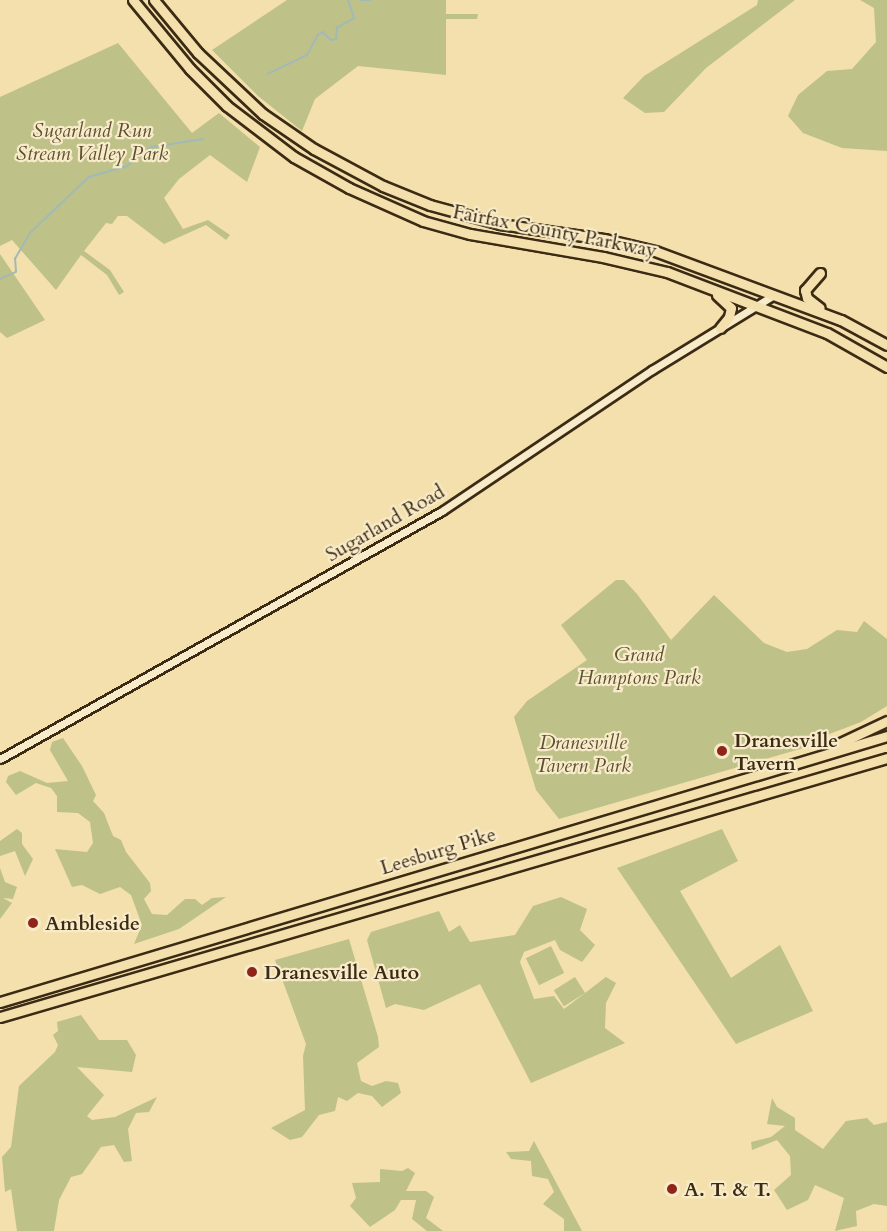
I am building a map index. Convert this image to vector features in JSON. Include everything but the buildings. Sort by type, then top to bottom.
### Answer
[{"type":"highway","name":"Fairfax County Parkway","points":[[133,0],[190,69],[227,106],[294,157],[349,189],[423,221],[470,234],[629,262],[694,282],[836,337],[887,367]]},
{"type":"highway","name":"Fairfax County Parkway","points":[[158,2],[198,53],[263,114],[314,149],[383,186],[430,205],[500,224],[643,248],[841,320],[887,345]]},
{"type":"highway","points":[[820,273],[807,286],[807,298],[841,320]]},
{"type":"highway","points":[[694,282],[730,304],[731,313],[720,328]]},
{"type":"highway","points":[[790,765],[887,721]]},
{"type":"highway","name":"Leesburg Pike","points":[[0,1002],[887,736]]},
{"type":"highway","name":"Leesburg Pike","points":[[0,1017],[836,775],[887,758]]},
{"type":"highway","points":[[836,775],[887,764]]},
{"type":"street","name":"Sugarland Road","points":[[0,759],[442,512],[720,328],[774,295]]},
{"type":"green space","points":[[287,0],[446,0],[446,14],[478,14],[477,19],[446,19],[446,75],[358,66],[315,99],[302,131],[258,96],[212,50]]},
{"type":"green space","points":[[758,0],[795,0],[706,68],[664,112],[645,113],[623,98],[644,76],[757,5]]},
{"type":"green space","points":[[860,0],[887,0],[887,151],[842,148],[803,133],[788,116],[798,95],[827,71],[852,69],[876,42],[874,8]]},
{"type":"green space","name":"Sugarland Run Stream Valley Park","points":[[118,43],[192,133],[219,113],[260,147],[247,182],[210,155],[179,179],[164,198],[183,229],[208,220],[230,235],[226,240],[206,225],[164,244],[127,216],[118,216],[112,224],[106,223],[84,251],[110,270],[124,292],[119,295],[107,275],[81,255],[56,290],[12,240],[0,246],[0,97]]},
{"type":"green space","points":[[0,254],[45,320],[7,338],[0,332]]},
{"type":"green space","name":"Dranesville Tavern Park","points":[[616,580],[624,580],[637,594],[671,640],[714,595],[764,643],[787,652],[807,649],[837,630],[857,632],[864,621],[887,639],[887,706],[861,722],[811,741],[807,747],[559,819],[536,790],[514,717],[527,701],[587,660],[561,625]]},
{"type":"green space","points":[[63,738],[82,766],[96,795],[93,801],[104,813],[113,836],[121,840],[126,852],[150,883],[151,891],[144,899],[152,914],[167,915],[185,899],[195,899],[202,905],[212,898],[226,897],[179,929],[134,944],[142,925],[131,895],[120,887],[100,894],[82,885],[72,887],[55,849],[87,852],[93,843],[90,822],[78,813],[57,812],[57,796],[51,788],[36,783],[16,795],[6,782],[8,776],[20,771],[47,783],[68,781],[50,750],[52,742]]},
{"type":"green space","points":[[17,829],[22,833],[22,844],[33,859],[25,876],[15,851],[0,856],[0,841]]},
{"type":"green space","points":[[722,829],[738,861],[680,891],[731,978],[780,945],[813,1011],[736,1044],[617,868]]},
{"type":"green space","points":[[0,868],[5,882],[17,887],[13,899],[3,898],[12,903],[0,919]]},
{"type":"green space","points":[[561,897],[587,909],[580,930],[595,945],[582,962],[560,950],[555,940],[524,952],[520,962],[534,999],[554,996],[564,1009],[606,977],[616,983],[606,1003],[605,1028],[625,1043],[531,1083],[480,984],[424,1010],[395,1004],[386,1008],[367,940],[371,932],[439,911],[449,932],[460,925],[470,942],[515,935],[533,906]]},
{"type":"green space","points":[[349,939],[379,1047],[357,1063],[361,1081],[372,1086],[386,1081],[398,1083],[401,1093],[382,1107],[372,1096],[358,1093],[347,1101],[338,1097],[335,1111],[319,1115],[302,1137],[290,1140],[271,1128],[305,1110],[303,1056],[306,1044],[275,960]]},
{"type":"green space","points":[[551,946],[564,973],[539,985],[526,958]]},
{"type":"green space","points":[[575,977],[585,993],[564,1006],[554,990]]},
{"type":"green space","points":[[81,1015],[99,1040],[127,1040],[136,1055],[132,1072],[77,1067],[104,1095],[87,1116],[92,1120],[115,1117],[157,1097],[149,1112],[136,1113],[128,1129],[132,1161],[124,1162],[114,1145],[101,1147],[82,1174],[71,1177],[59,1200],[54,1231],[17,1231],[11,1189],[5,1192],[2,1157],[11,1147],[19,1086],[55,1052],[58,1045],[53,1035],[58,1031],[57,1022]]},
{"type":"green space","points":[[772,1098],[777,1107],[795,1118],[795,1130],[823,1149],[846,1121],[867,1118],[874,1125],[887,1122],[887,1206],[874,1204],[856,1211],[857,1226],[835,1231],[844,1198],[815,1185],[808,1200],[787,1210],[774,1190],[791,1175],[790,1156],[777,1140],[752,1150],[751,1142],[771,1137],[785,1126],[767,1124]]},
{"type":"green space","points":[[534,1141],[582,1231],[564,1231],[564,1219],[543,1204],[554,1192],[548,1179],[532,1176],[531,1161],[511,1159],[506,1152],[529,1151]]},
{"type":"green space","points":[[408,1168],[415,1173],[406,1191],[426,1191],[434,1197],[426,1218],[443,1231],[427,1231],[412,1219],[416,1200],[401,1200],[395,1210],[370,1227],[350,1206],[356,1198],[352,1183],[380,1182],[380,1169],[402,1171]]},
{"type":"waterway","points":[[268,74],[307,55],[318,35],[323,32],[331,40],[336,39],[337,28],[354,18],[348,0]]},
{"type":"waterway","points":[[360,0],[370,0]]},
{"type":"waterway","points":[[0,279],[16,272],[15,259],[30,233],[89,177],[127,166],[151,147],[203,139]]},
{"type":"place","name":"Dranesville Tavern","points":[[722,751]]},
{"type":"place","name":"Ambleside","points":[[33,923]]},
{"type":"place","name":"Dranesville Auto","points":[[252,972]]},
{"type":"place","name":"A. T. & T.","points":[[672,1189]]},
{"type":"park label","name":"Grand Hamptons Park","points":[[639,666]]}]
